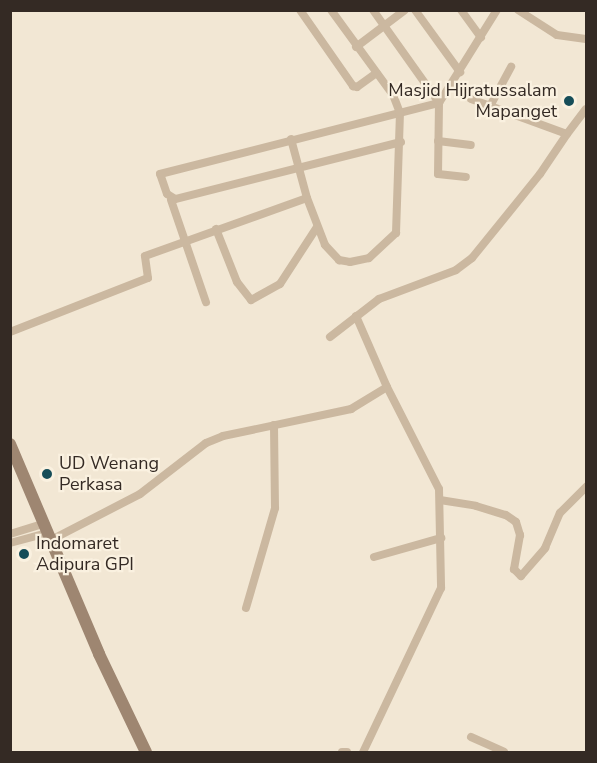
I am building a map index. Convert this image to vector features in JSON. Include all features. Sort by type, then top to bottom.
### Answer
[{"type":"main road","points":[[10,444],[146,753]]},
{"type":"street","points":[[300,10],[353,86],[357,87],[376,74]]},
{"type":"street","points":[[291,139],[307,198],[317,227],[330,253],[344,262],[364,260],[385,247],[398,223],[400,113],[331,10]]},
{"type":"street","points":[[373,10],[439,103]]},
{"type":"street","points":[[356,47],[405,10]]},
{"type":"street","points":[[415,10],[460,72]]},
{"type":"street","points":[[461,10],[481,38]]},
{"type":"street","points":[[466,177],[439,176],[439,103],[497,10]]},
{"type":"street","points":[[518,10],[557,35],[586,39]]},
{"type":"street","points":[[489,108],[511,67]]},
{"type":"street","points":[[471,99],[489,108],[567,134]]},
{"type":"street","points":[[206,302],[171,200],[163,187],[163,171],[439,103]]},
{"type":"street","points":[[330,337],[379,299],[456,270],[472,258],[540,174],[586,109]]},
{"type":"street","points":[[438,141],[471,145]]},
{"type":"street","points":[[171,200],[401,142]]},
{"type":"street","points":[[10,332],[148,278],[145,256],[307,198]]},
{"type":"street","points":[[216,229],[237,282],[251,300],[280,284],[317,227]]},
{"type":"street","points":[[356,316],[387,387],[432,471],[440,500],[441,538],[438,600],[363,753]]},
{"type":"street","points":[[10,543],[48,532],[140,494],[186,454],[206,443],[274,425],[351,409],[387,387]]},
{"type":"street","points":[[246,608],[274,508],[274,425]]},
{"type":"street","points":[[440,500],[476,506],[506,515],[516,522],[520,535],[514,570],[521,576],[545,548],[560,513],[586,487]]},
{"type":"street","points":[[10,534],[48,532]]},
{"type":"street","points":[[374,557],[441,538]]},
{"type":"street","points":[[471,737],[504,753]]},
{"type":"street","points":[[342,753],[347,753]]},
{"type":"place","name":"Masjid Hijratussalam Mapanget","points":[[569,101]]},
{"type":"place","name":"UD Wenang Perkasa","points":[[47,474]]},
{"type":"place","name":"Indomaret Adipura GPI","points":[[24,554]]}]
